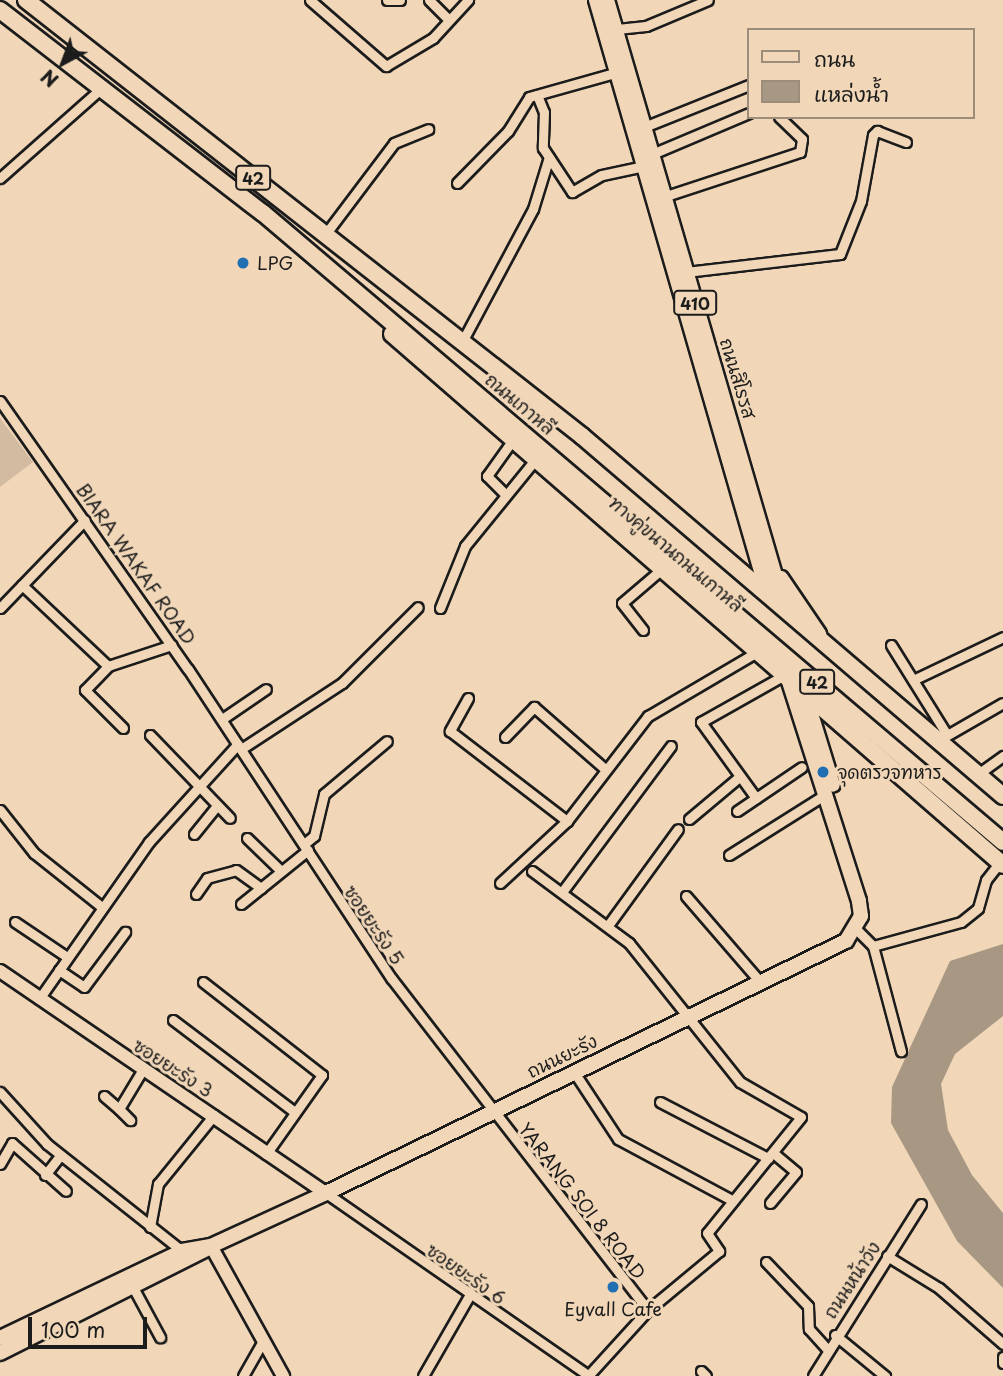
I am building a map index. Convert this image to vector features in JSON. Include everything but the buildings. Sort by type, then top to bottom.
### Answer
[{"type":"highway","name":"42","points":[[26,0],[146,91],[324,236]]},
{"type":"highway","name":"ถนนเกาหลี","points":[[0,10],[104,86],[329,268],[631,523],[1002,854]]},
{"type":"highway","points":[[132,108],[146,91]]},
{"type":"highway","name":"42","points":[[259,183],[263,213]]},
{"type":"highway","name":"ทางคู่ขนานถนนเกาหลี","points":[[324,236],[360,267],[463,340],[943,738],[1003,796]]},
{"type":"highway","name":"ทางคู่ขนานถนนเกาหลี","points":[[329,268],[413,355],[759,651],[783,676],[804,690],[1002,854]]},
{"type":"highway","points":[[844,725],[929,790],[1002,854]]},
{"type":"main road","name":"ถนนสิโรรส","points":[[596,0],[618,72],[663,197],[784,606]]},
{"type":"main road","name":"ถนนสิโรรส","points":[[607,0],[644,127],[648,160],[767,592]]},
{"type":"main road","points":[[724,557],[745,560],[752,541]]},
{"type":"main road","points":[[772,562],[824,640]]},
{"type":"main road","points":[[783,676],[828,793],[847,855]]},
{"type":"main road","points":[[804,690],[859,901],[856,929]]},
{"type":"main road","points":[[818,737],[825,727],[844,725]]},
{"type":"main road","name":"ถนนยะรัง","points":[[0,1338],[27,1332],[134,1289],[211,1246],[827,952],[856,929]]},
{"type":"main road","name":"ถนนยะรัง","points":[[0,1353],[27,1332],[182,1251],[211,1246]]},
{"type":"street","points":[[310,0],[387,66],[433,38],[468,0]]},
{"type":"street","points":[[387,0],[400,0]]},
{"type":"street","points":[[429,0],[449,20]]},
{"type":"street","points":[[617,29],[646,26],[708,0]]},
{"type":"street","points":[[457,183],[537,95],[618,72]]},
{"type":"street","points":[[644,127],[748,85]]},
{"type":"street","points":[[0,177],[104,86]]},
{"type":"street","points":[[537,95],[544,112],[541,141],[574,192],[602,175],[648,160],[748,113]]},
{"type":"street","points":[[663,197],[800,152],[802,139],[781,119]]},
{"type":"street","points":[[324,236],[394,144],[428,130]]},
{"type":"street","points":[[686,272],[840,254],[861,201],[873,135],[877,131],[906,142]]},
{"type":"street","points":[[463,340],[533,209],[549,157]]},
{"type":"street","name":"BIARA WAKAF ROAD","points":[[0,401],[86,520],[239,746]]},
{"type":"street","points":[[506,495],[487,475],[512,441]]},
{"type":"street","points":[[440,608],[459,556],[535,460]]},
{"type":"street","points":[[0,607],[86,520]]},
{"type":"street","points":[[643,630],[622,603],[663,568]]},
{"type":"street","points":[[22,585],[108,666]]},
{"type":"street","points":[[39,999],[102,907],[195,785],[239,746],[342,683],[418,607]]},
{"type":"street","points":[[913,680],[1003,637]]},
{"type":"street","points":[[123,728],[85,690],[108,666],[172,645]]},
{"type":"street","points":[[891,645],[913,680],[943,738],[1003,703]]},
{"type":"street","points":[[500,883],[567,821],[648,716],[759,651]]},
{"type":"street","points":[[756,798],[701,722],[783,676]]},
{"type":"street","points":[[222,719],[266,689]]},
{"type":"street","points":[[468,698],[450,731],[567,821]]},
{"type":"street","points":[[505,737],[534,707],[605,769]]},
{"type":"street","points":[[150,735],[195,785],[230,818]]},
{"type":"street","points":[[241,904],[306,847],[314,836],[324,794],[387,741]]},
{"type":"street","name":"ซอยยะรัง 5","points":[[239,746],[392,979],[491,1111]]},
{"type":"street","points":[[562,892],[671,746]]},
{"type":"street","points":[[978,774],[1003,755]]},
{"type":"street","points":[[737,811],[802,767]]},
{"type":"street","points":[[689,819],[739,777]]},
{"type":"street","points":[[729,855],[828,793]]},
{"type":"street","points":[[194,834],[217,806]]},
{"type":"street","points":[[0,810],[34,853],[102,907]]},
{"type":"street","points":[[609,925],[678,830]]},
{"type":"street","points":[[247,838],[281,871]]},
{"type":"street","points":[[873,946],[961,922],[978,908],[986,880],[1002,854]]},
{"type":"street","points":[[196,894],[207,878],[236,870],[261,888]]},
{"type":"street","points":[[532,871],[609,925],[689,1017],[740,1082],[801,1117],[706,1235],[719,1251],[648,1310],[589,1376]]},
{"type":"street","points":[[686,896],[761,983]]},
{"type":"street","points":[[15,922],[67,957]]},
{"type":"street","points":[[856,929],[873,946],[901,1051]]},
{"type":"street","points":[[59,970],[84,987],[125,932]]},
{"type":"street","name":"ซอยยะรัง 3","points":[[0,971],[326,1193]]},
{"type":"street","points":[[203,982],[322,1074],[292,1110],[266,1154]]},
{"type":"street","points":[[173,1020],[292,1110]]},
{"type":"street","points":[[119,1109],[143,1069]]},
{"type":"street","points":[[574,1072],[618,1139],[733,1200]]},
{"type":"street","points":[[0,1092],[60,1156],[182,1251]]},
{"type":"street","points":[[104,1096],[130,1120]]},
{"type":"street","points":[[660,1102],[771,1155],[796,1172],[769,1203]]},
{"type":"street","name":"YARANG SOI 8 ROAD","points":[[491,1111],[648,1310]]},
{"type":"street","points":[[150,1227],[158,1184],[214,1115]]},
{"type":"street","points":[[0,1164],[12,1143],[66,1191]]},
{"type":"street","points":[[45,1175],[60,1156]]},
{"type":"street","name":"ซอยยะรัง 6","points":[[326,1193],[468,1296],[589,1376]]},
{"type":"street","name":"ถนนหน้าวัง","points":[[813,1376],[835,1335],[921,1204]]},
{"type":"street","points":[[211,1246],[283,1376]]},
{"type":"street","points":[[887,1256],[939,1288],[1003,1343]]},
{"type":"street","points":[[766,1262],[808,1306],[809,1329],[827,1349]]},
{"type":"street","points":[[134,1289],[160,1337]]},
{"type":"street","points":[[423,1376],[468,1296]]},
{"type":"street","points":[[835,1335],[885,1376]]},
{"type":"street","points":[[243,1376],[263,1341]]},
{"type":"street","points":[[1003,1357],[1003,1363]]},
{"type":"shaded area","points":[[0,418],[33,462],[0,487]]},
{"type":"water","points":[[1003,944],[1003,1016],[955,1054],[941,1084],[948,1130],[972,1175],[1003,1213],[1003,1288],[957,1241],[891,1123],[892,1087],[950,961]]},
{"type":"place","name":"LPG","points":[[243,263]]},
{"type":"place","name":"จุดตรวจทหาร","points":[[823,772]]},
{"type":"place","name":"Eyvall Cafe","points":[[613,1287]]}]
